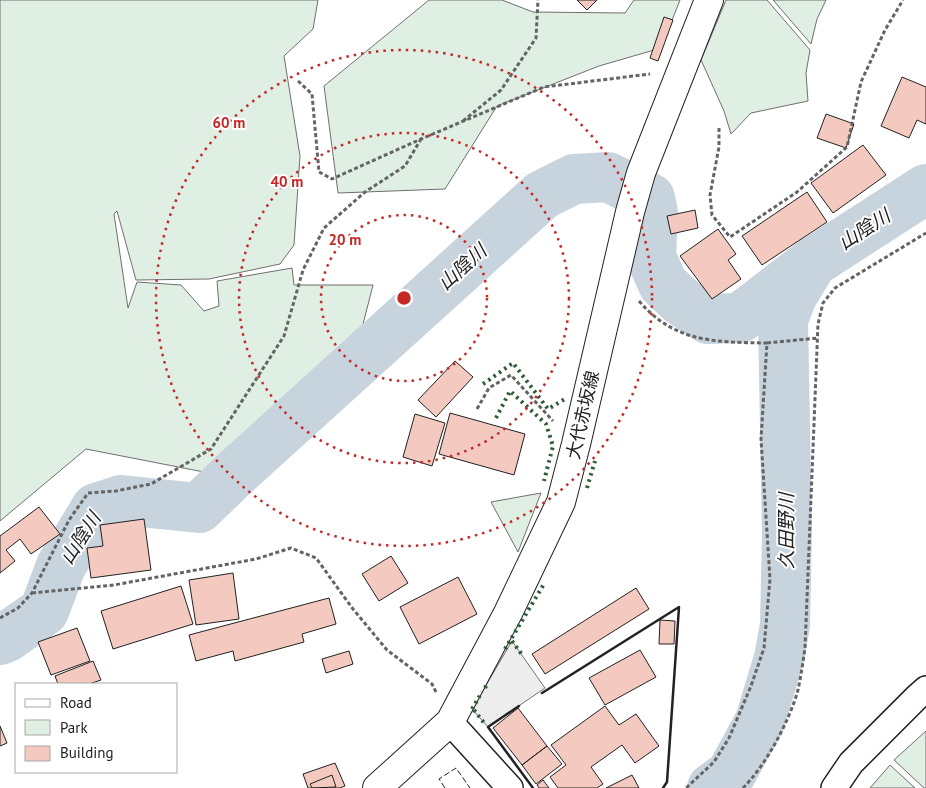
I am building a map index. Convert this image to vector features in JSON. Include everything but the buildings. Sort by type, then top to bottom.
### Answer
[{"type":"main road","name":"大代赤坂線","points":[[377,788],[450,722],[508,614],[561,502],[641,173],[709,0]]},
{"type":"street","points":[[834,788],[851,763],[926,690]]},
{"type":"street","points":[[450,722],[510,788]]},
{"type":"path","points":[[460,123],[501,90],[536,38],[538,0]]},
{"type":"path","points":[[719,128],[719,147],[710,196],[712,215],[730,237],[797,192],[847,147],[862,82],[885,30],[903,0]]},
{"type":"path","points":[[298,82],[312,94],[319,172],[332,179],[544,87],[681,70]]},
{"type":"path","points":[[0,618],[18,608],[32,593],[69,520],[88,493],[116,491],[151,484],[210,449],[284,336],[303,270],[324,228],[365,192],[405,166],[421,139]]},
{"type":"path","points":[[743,788],[754,777],[780,735],[797,691],[806,648],[818,324],[823,303],[835,288],[926,233]]},
{"type":"path","points":[[616,274],[650,313],[676,331],[708,341],[767,343],[818,338]]},
{"type":"path","points":[[686,788],[714,762],[729,738],[751,686],[764,648],[770,579],[761,439],[767,343]]},
{"type":"path","points":[[477,409],[489,388],[511,375],[576,444]]},
{"type":"path","points":[[32,593],[114,585],[256,559],[291,548],[316,558],[353,609],[387,650],[432,684],[450,722]]},
{"type":"green space","points":[[0,0],[318,0],[313,29],[284,56],[300,156],[294,245],[280,264],[209,279],[136,280],[117,211],[114,214],[128,308],[137,282],[181,285],[204,311],[219,306],[217,281],[292,268],[294,285],[373,285],[360,336],[209,473],[86,449],[0,521]]},
{"type":"green space","points":[[429,0],[502,0],[533,12],[625,13],[634,0],[680,0],[661,48],[599,66],[497,106],[445,189],[338,193],[324,86]]},
{"type":"green space","points":[[726,0],[767,0],[810,50],[806,73],[808,101],[751,113],[731,134],[724,111],[701,60]]},
{"type":"green space","points":[[773,0],[826,0],[817,19],[811,44]]},
{"type":"green space","points":[[541,493],[518,552],[491,502]]},
{"type":"green space","points":[[926,731],[926,788],[924,788],[894,760]]},
{"type":"green space","points":[[890,765],[915,788],[870,788]]},
{"type":"shaded area","points":[[512,641],[545,688],[488,727],[472,709]]},
{"type":"waterway","name":"山陰川","points":[[0,640],[44,611],[61,566],[96,508],[121,500],[199,508],[542,195],[574,179],[608,177],[650,198],[653,212],[651,257],[663,284],[681,301],[708,319],[740,318],[813,262],[926,189]]},
{"type":"waterway","name":"久田野川","points":[[712,788],[731,774],[760,721],[779,658],[785,625],[787,533],[783,320],[792,296],[809,268]]},
{"type":"hedge","points":[[483,384],[513,363],[548,409],[565,399]]},
{"type":"hedge","points":[[496,418],[510,391],[546,424],[553,446],[544,481]]},
{"type":"hedge","points":[[587,488],[595,461]]},
{"type":"hedge","points":[[505,649],[544,584]]},
{"type":"hedge","points":[[512,641],[523,656]]},
{"type":"hedge","points":[[485,688],[487,684]]},
{"type":"hedge","points":[[472,709],[482,692]]},
{"type":"hedge","points":[[474,710],[485,724]]},
{"type":"fence","points":[[445,788],[439,779],[456,768],[470,788]]},
{"type":"wall","points":[[542,693],[679,607],[667,782],[663,788]]},
{"type":"wall","points":[[519,706],[488,727],[533,788]]}]
